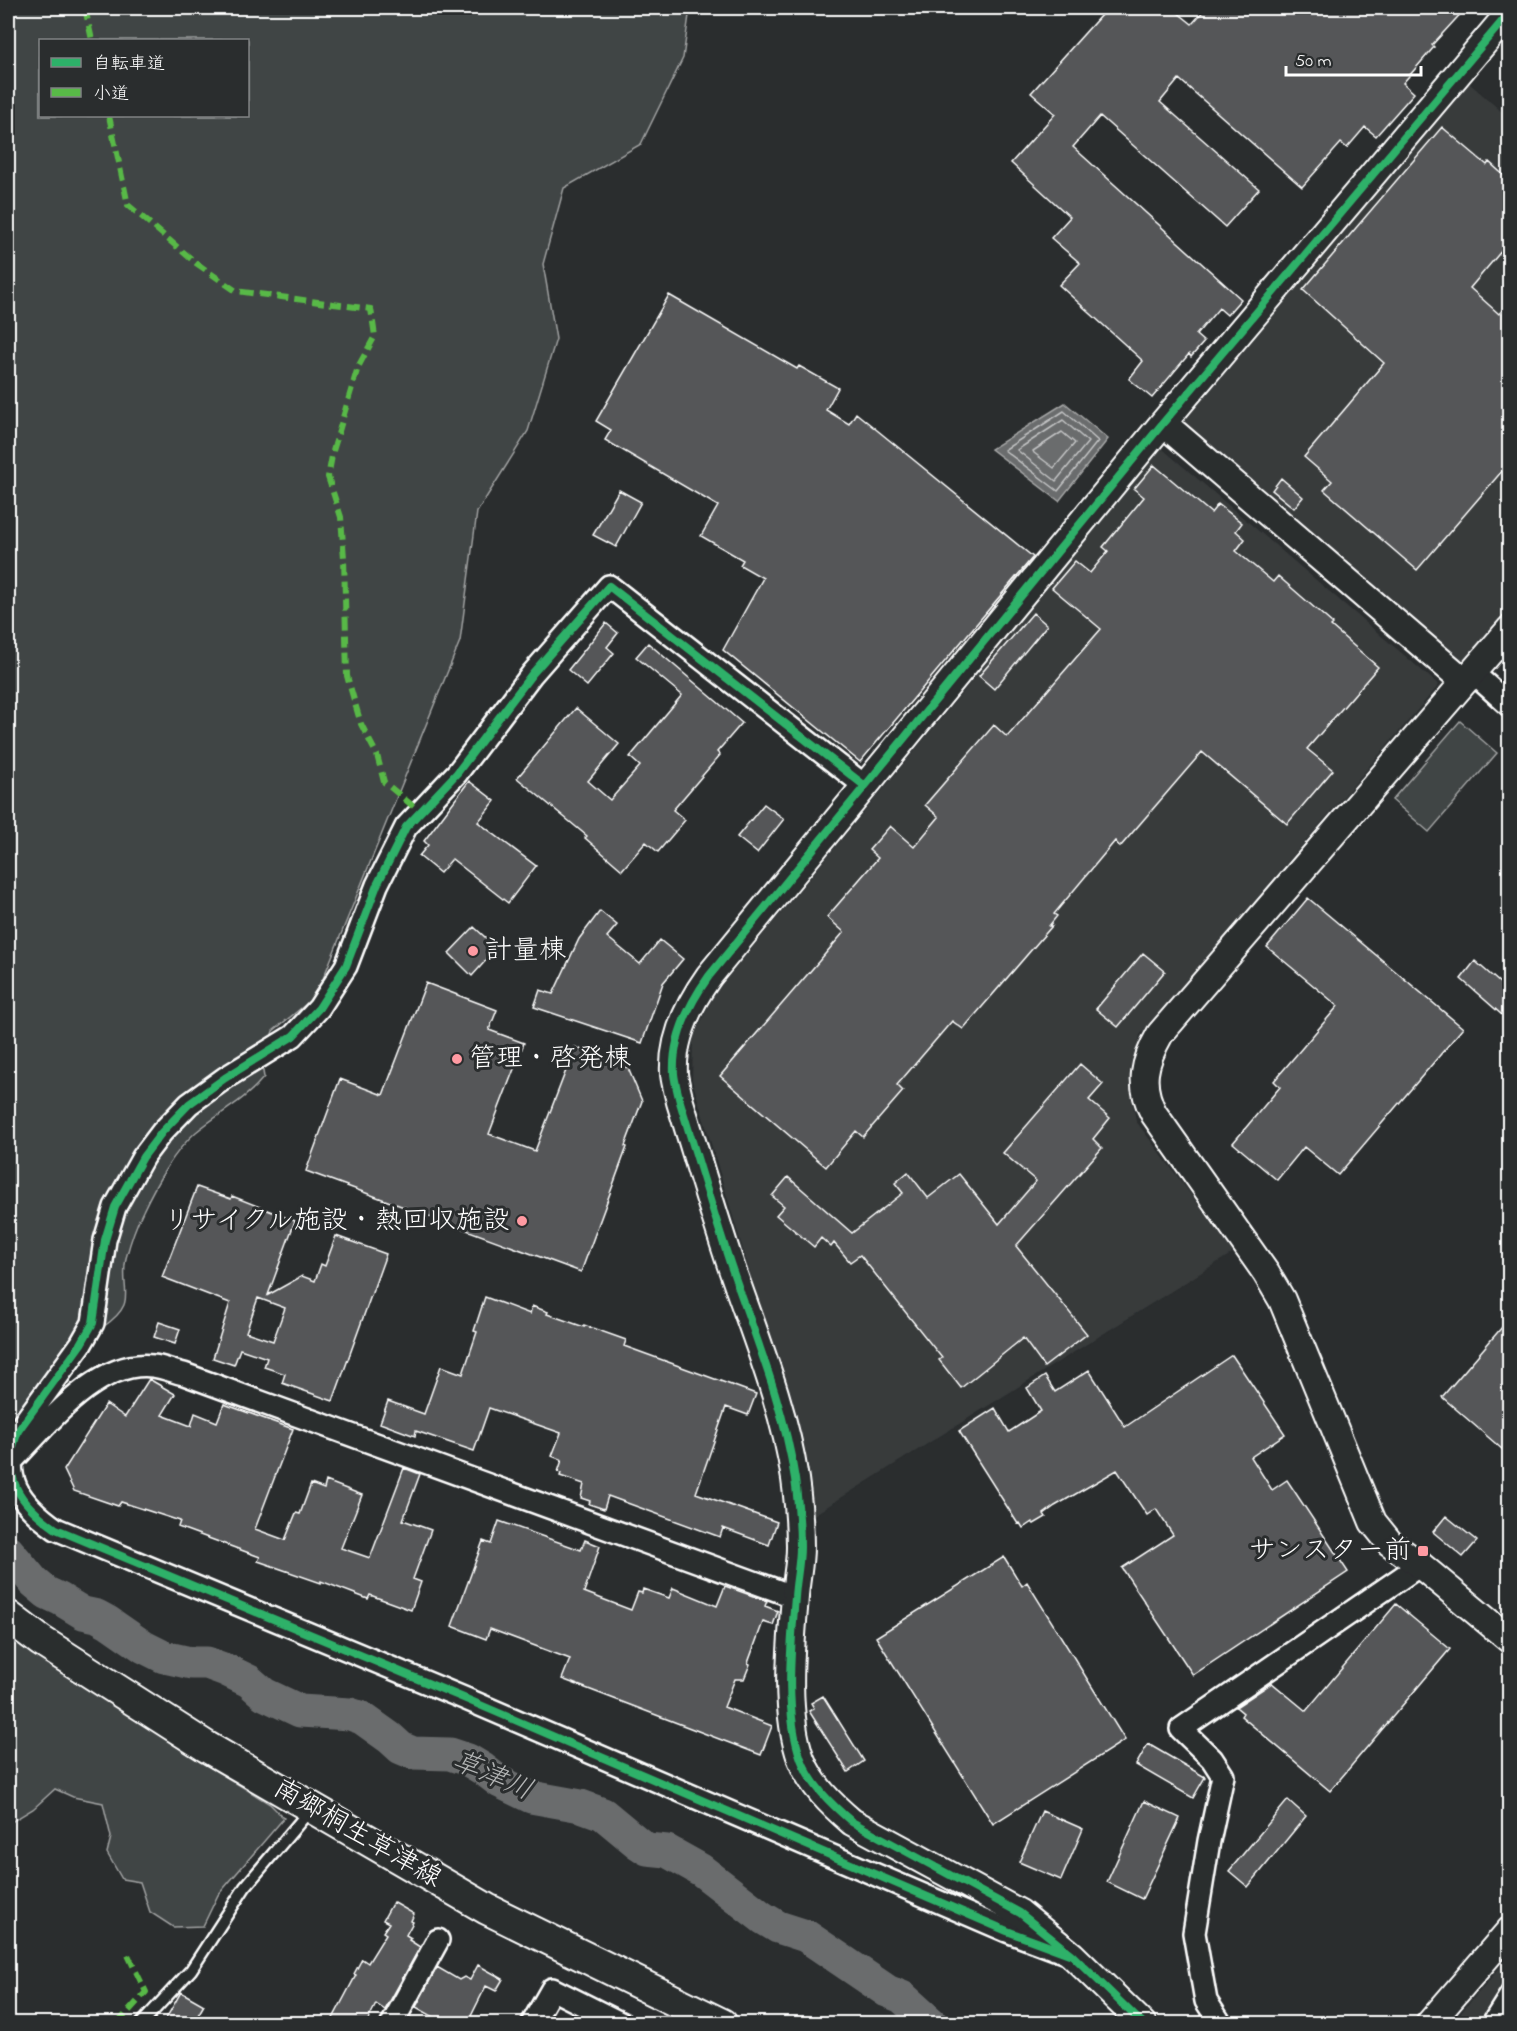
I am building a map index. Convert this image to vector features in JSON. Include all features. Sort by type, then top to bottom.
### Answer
[{"type":"main road","name":"南郷桐生草津線","points":[[8,1616],[40,1641],[207,1748],[487,1909],[722,2024]]},
{"type":"street","points":[[1143,2024],[1072,1955],[1020,1913],[852,1822],[830,1802],[813,1781],[802,1760],[794,1733],[790,1705],[795,1597],[800,1547],[795,1479],[783,1422],[766,1363],[731,1266],[680,1102],[674,1074],[676,1053],[686,1014],[693,998],[708,976],[1163,423],[1509,12]]},
{"type":"street","points":[[1163,423],[1468,677],[1509,706]]},
{"type":"street","points":[[865,786],[609,586],[532,674],[457,773],[406,828],[377,885],[346,966],[319,1008],[293,1036],[225,1078],[189,1104],[162,1132],[143,1157],[115,1207],[105,1240],[93,1323],[81,1344],[18,1431],[12,1446],[13,1478],[19,1496],[35,1514],[56,1529],[455,1695],[1007,1931],[1072,1955]]},
{"type":"street","points":[[1509,629],[1160,1034],[1148,1054],[1144,1080],[1146,1099],[1154,1114],[1266,1273],[1282,1300],[1373,1522],[1390,1543],[1420,1565],[1509,1640]]},
{"type":"street","points":[[12,1461],[84,1389],[112,1371],[152,1366],[184,1374],[795,1597]]},
{"type":"street","points":[[1221,2024],[1206,2001],[1194,1933],[1209,1841],[1223,1776],[1212,1759],[1181,1729],[1420,1565]]},
{"type":"street","points":[[1429,2024],[1509,1930]]},
{"type":"street","points":[[392,2024],[438,1940]]},
{"type":"street","points":[[532,2024],[552,1989],[622,2024]]},
{"type":"lane","points":[[141,2024],[191,1970],[245,1887],[312,1808]]},
{"type":"lane","points":[[1487,2022],[1509,1986]]},
{"type":"lane","points":[[1487,2022],[1509,2005]]},
{"type":"shaded area","points":[[8,8],[690,8],[683,58],[641,144],[564,188],[543,264],[556,339],[528,431],[477,512],[460,641],[316,996],[273,1031],[262,1066],[264,1077],[240,1100],[188,1139],[166,1168],[140,1216],[129,1246],[125,1270],[125,1303],[114,1318],[8,1422]]},
{"type":"shaded area","points":[[1468,82],[1509,118],[1509,610],[1462,664],[1177,416]]},
{"type":"shaded area","points":[[1158,445],[1439,685],[1140,1035],[1129,1081],[1136,1121],[1234,1252],[812,1516],[800,1440],[692,1080],[693,1038],[714,994],[966,688]]},
{"type":"shaded area","points":[[1460,721],[1497,753],[1429,832],[1392,800]]},
{"type":"shaded area","points":[[8,1635],[182,1750],[270,1804],[284,1818],[218,1895],[203,1926],[173,1927],[150,1912],[140,1882],[122,1879],[107,1853],[111,1837],[103,1803],[73,1797],[55,1789],[33,1809],[8,1824]]},
{"type":"shaded area","points":[[1509,1957],[1509,2023],[1452,2023]]},
{"type":"water","points":[[1065,403],[1108,439],[1059,501],[991,449]]},
{"type":"building","points":[[1092,8],[1172,8],[1192,24],[1206,8],[1466,8],[1432,45],[1434,47],[1403,83],[1414,93],[1376,136],[1365,127],[1347,148],[1341,143],[1302,187],[1179,79],[1160,102],[1259,189],[1225,227],[1100,116],[1073,147],[1241,299],[1227,315],[1219,308],[1196,335],[1204,342],[1191,357],[1189,354],[1152,398],[1129,379],[1143,361],[1059,285],[1080,263],[1051,238],[1070,217],[1011,163],[1055,114],[1031,93],[1101,15]]},
{"type":"building","points":[[1442,127],[1487,165],[1489,162],[1509,180],[1509,242],[1470,288],[1499,314],[1509,302],[1509,463],[1417,570],[1324,490],[1332,481],[1304,457],[1384,363],[1303,290]]},
{"type":"building","points":[[669,295],[797,369],[799,366],[838,388],[826,410],[849,424],[856,413],[1033,557],[860,762],[723,650],[763,578],[740,565],[743,560],[701,536],[718,506],[605,440],[611,430],[596,421]]},
{"type":"building","points":[[1154,465],[1211,513],[1218,504],[1242,523],[1236,531],[1245,539],[1236,551],[1273,582],[1278,576],[1378,667],[1307,749],[1333,770],[1287,824],[1202,752],[1120,847],[1115,841],[1054,914],[1057,916],[1049,926],[1052,926],[963,1029],[952,1021],[897,1085],[903,1091],[863,1137],[856,1131],[826,1167],[720,1076],[844,932],[827,917],[878,858],[869,850],[890,826],[914,847],[939,817],[925,805],[994,725],[1007,737],[1101,629],[1052,588],[1075,561],[1090,573],[1108,551],[1103,547],[1144,497],[1134,489]]},
{"type":"building","points":[[1281,478],[1303,497],[1294,508],[1272,490]]},
{"type":"building","points":[[619,490],[641,502],[616,547],[593,535]]},
{"type":"building","points":[[1033,613],[1047,625],[994,689],[979,676]]},
{"type":"building","points":[[606,623],[618,633],[607,647],[614,653],[587,686],[568,670]]},
{"type":"building","points":[[648,643],[742,723],[717,752],[720,755],[673,810],[685,820],[658,852],[646,842],[622,870],[585,838],[587,836],[517,778],[576,708],[619,744],[588,781],[610,800],[640,766],[630,757],[682,695],[636,657]]},
{"type":"building","points":[[469,781],[495,801],[478,822],[536,866],[508,903],[452,859],[440,873],[419,856],[428,845],[424,841]]},
{"type":"building","points":[[764,804],[784,819],[757,853],[737,837]]},
{"type":"building","points":[[1308,898],[1463,1028],[1338,1175],[1304,1147],[1277,1180],[1233,1143],[1280,1087],[1274,1081],[1338,1006],[1267,947]]},
{"type":"building","points":[[600,911],[617,925],[607,937],[640,964],[660,940],[683,959],[663,983],[642,1043],[534,1007],[540,990],[553,994],[579,939]]},
{"type":"building","name":"計量棟","points":[[474,927],[497,948],[472,976],[449,953]]},
{"type":"building","points":[[1143,953],[1165,971],[1118,1027],[1096,1009]]},
{"type":"building","points":[[1475,961],[1509,991],[1509,1021],[1461,979]]},
{"type":"building","name":"リサイクル施設・熱回収施設","points":[[426,983],[497,1010],[489,1030],[524,1043],[489,1134],[535,1151],[575,1047],[628,1068],[642,1101],[581,1272],[306,1171],[340,1079],[383,1095]]},
{"type":"building","points":[[1080,1064],[1103,1084],[1089,1100],[1110,1118],[1093,1139],[1102,1148],[1016,1246],[1087,1334],[1044,1367],[1023,1338],[961,1388],[939,1360],[942,1358],[860,1255],[850,1262],[834,1243],[831,1247],[821,1238],[814,1247],[776,1215],[784,1206],[772,1196],[788,1177],[852,1233],[903,1193],[895,1183],[908,1172],[928,1198],[959,1174],[999,1224],[1036,1181],[1003,1153]]},
{"type":"building","points":[[197,1187],[231,1199],[232,1196],[295,1221],[268,1295],[302,1276],[315,1281],[321,1264],[325,1266],[336,1236],[386,1254],[333,1401],[282,1383],[285,1374],[264,1367],[267,1358],[240,1349],[234,1365],[213,1358],[230,1303],[162,1277]],"holes":[[[258,1298],[285,1308],[273,1341],[246,1332]]]},
{"type":"building","points":[[485,1297],[530,1314],[532,1306],[548,1312],[547,1314],[626,1340],[624,1346],[756,1394],[748,1415],[726,1407],[696,1493],[777,1522],[769,1545],[723,1528],[720,1537],[608,1496],[604,1509],[589,1504],[590,1501],[581,1498],[584,1484],[560,1476],[561,1473],[558,1472],[562,1460],[552,1456],[561,1433],[489,1408],[474,1451],[416,1431],[415,1436],[380,1423],[388,1401],[424,1414],[441,1366],[463,1374],[477,1332],[474,1331]]},
{"type":"building","points":[[1509,1319],[1509,1442],[1503,1450],[1442,1397]]},
{"type":"building","points":[[159,1322],[180,1329],[175,1344],[154,1337]]},
{"type":"building","points":[[1232,1355],[1285,1434],[1251,1457],[1272,1490],[1287,1480],[1348,1572],[1193,1675],[1122,1568],[1173,1535],[1156,1509],[1147,1515],[1117,1470],[1055,1506],[1044,1514],[1046,1517],[1023,1528],[1020,1523],[1018,1524],[959,1431],[995,1408],[1009,1432],[1041,1411],[1027,1388],[1045,1376],[1055,1392],[1089,1370],[1125,1427]]},
{"type":"building","points":[[149,1379],[175,1394],[162,1415],[191,1426],[195,1413],[217,1422],[224,1404],[293,1429],[255,1529],[285,1540],[296,1513],[300,1514],[311,1484],[324,1489],[326,1481],[362,1495],[341,1548],[370,1558],[404,1468],[420,1474],[403,1520],[431,1530],[413,1579],[421,1582],[411,1610],[370,1595],[368,1599],[258,1561],[260,1557],[178,1527],[180,1521],[121,1502],[118,1506],[74,1491],[64,1470],[106,1404],[125,1417]]},
{"type":"building","points":[[1446,1516],[1477,1541],[1463,1557],[1433,1532]]},
{"type":"building","points":[[499,1521],[581,1550],[585,1540],[600,1546],[584,1592],[631,1610],[638,1592],[642,1593],[643,1589],[669,1598],[673,1588],[717,1606],[725,1586],[767,1601],[765,1606],[778,1611],[773,1625],[763,1622],[744,1679],[735,1679],[724,1707],[772,1726],[761,1755],[562,1679],[570,1659],[490,1629],[486,1639],[452,1626],[483,1541],[491,1544]]},
{"type":"building","points":[[1004,1557],[1022,1586],[1027,1582],[1125,1740],[993,1824],[876,1637]]},
{"type":"building","points":[[1396,1604],[1450,1649],[1330,1791],[1241,1716],[1243,1713],[1236,1707],[1272,1683],[1306,1711]]},
{"type":"building","points":[[823,1696],[864,1761],[848,1772],[809,1711],[814,1708],[811,1703]]},
{"type":"building","points":[[1148,1744],[1205,1777],[1193,1798],[1136,1765]]},
{"type":"building","points":[[1288,1800],[1306,1816],[1248,1887],[1229,1871]]},
{"type":"building","points":[[1144,1801],[1180,1818],[1142,1899],[1107,1882]]},
{"type":"building","points":[[1042,1811],[1083,1829],[1061,1880],[1019,1862]]},
{"type":"building","points":[[393,1902],[414,1914],[411,1921],[413,1922],[406,1935],[411,1938],[409,1940],[420,1947],[385,2010],[376,2004],[366,2024],[330,2024],[362,1959],[368,1963],[386,1934],[383,1932],[389,1923],[383,1920]]},
{"type":"building","points":[[478,1965],[503,1979],[496,1991],[486,1986],[467,2024],[431,2024],[434,2017],[416,2007],[437,1967],[459,1980],[464,1977],[470,1980]]},
{"type":"building","points":[[181,1992],[204,2005],[193,2024],[163,2024]]},
{"type":"waterway","name":"草津川","points":[[8,1551],[34,1582],[47,1593],[83,1613],[97,1616],[108,1622],[144,1647],[164,1657],[191,1663],[207,1663],[226,1670],[249,1681],[264,1694],[300,1711],[350,1714],[362,1718],[401,1748],[413,1753],[450,1754],[468,1760],[500,1782],[531,1797],[581,1806],[603,1814],[647,1849],[667,1851],[701,1870],[763,1918],[778,1927],[806,1936],[887,1991],[902,1997],[932,2024]]},
{"type":"marked path","points":[[85,8],[92,39]]},
{"type":"marked path","points":[[109,117],[128,205],[196,263],[236,291],[371,309],[375,336],[358,367],[333,451],[328,477],[341,517],[347,676],[361,724],[377,755],[384,782],[420,812]]},
{"type":"marked path","points":[[117,2024],[146,1992],[128,1955]]},
{"type":"cycle path","points":[[1143,2024],[1072,1955],[1020,1913],[852,1822],[822,1794],[805,1768],[792,1721],[790,1679],[800,1547],[795,1479],[776,1398],[724,1246],[680,1102],[674,1074],[676,1048],[683,1022],[709,976],[1163,423],[1510,12]]},
{"type":"cycle path","points":[[865,786],[609,586],[532,674],[457,773],[406,827],[377,885],[346,966],[319,1008],[293,1036],[225,1078],[189,1104],[162,1132],[143,1157],[115,1207],[105,1240],[93,1323],[81,1344],[18,1431],[11,1462],[12,1476],[23,1499],[56,1529],[466,1699],[1007,1931],[1072,1955]]},
{"type":"place","name":"計量棟","points":[[473,951]]},
{"type":"place","name":"管理・啓発棟","points":[[457,1059]]},
{"type":"place","name":"リサイクル施設・熱回収施設","points":[[522,1221]]},
{"type":"place","name":"サンスター前","points":[[1423,1551]]}]
